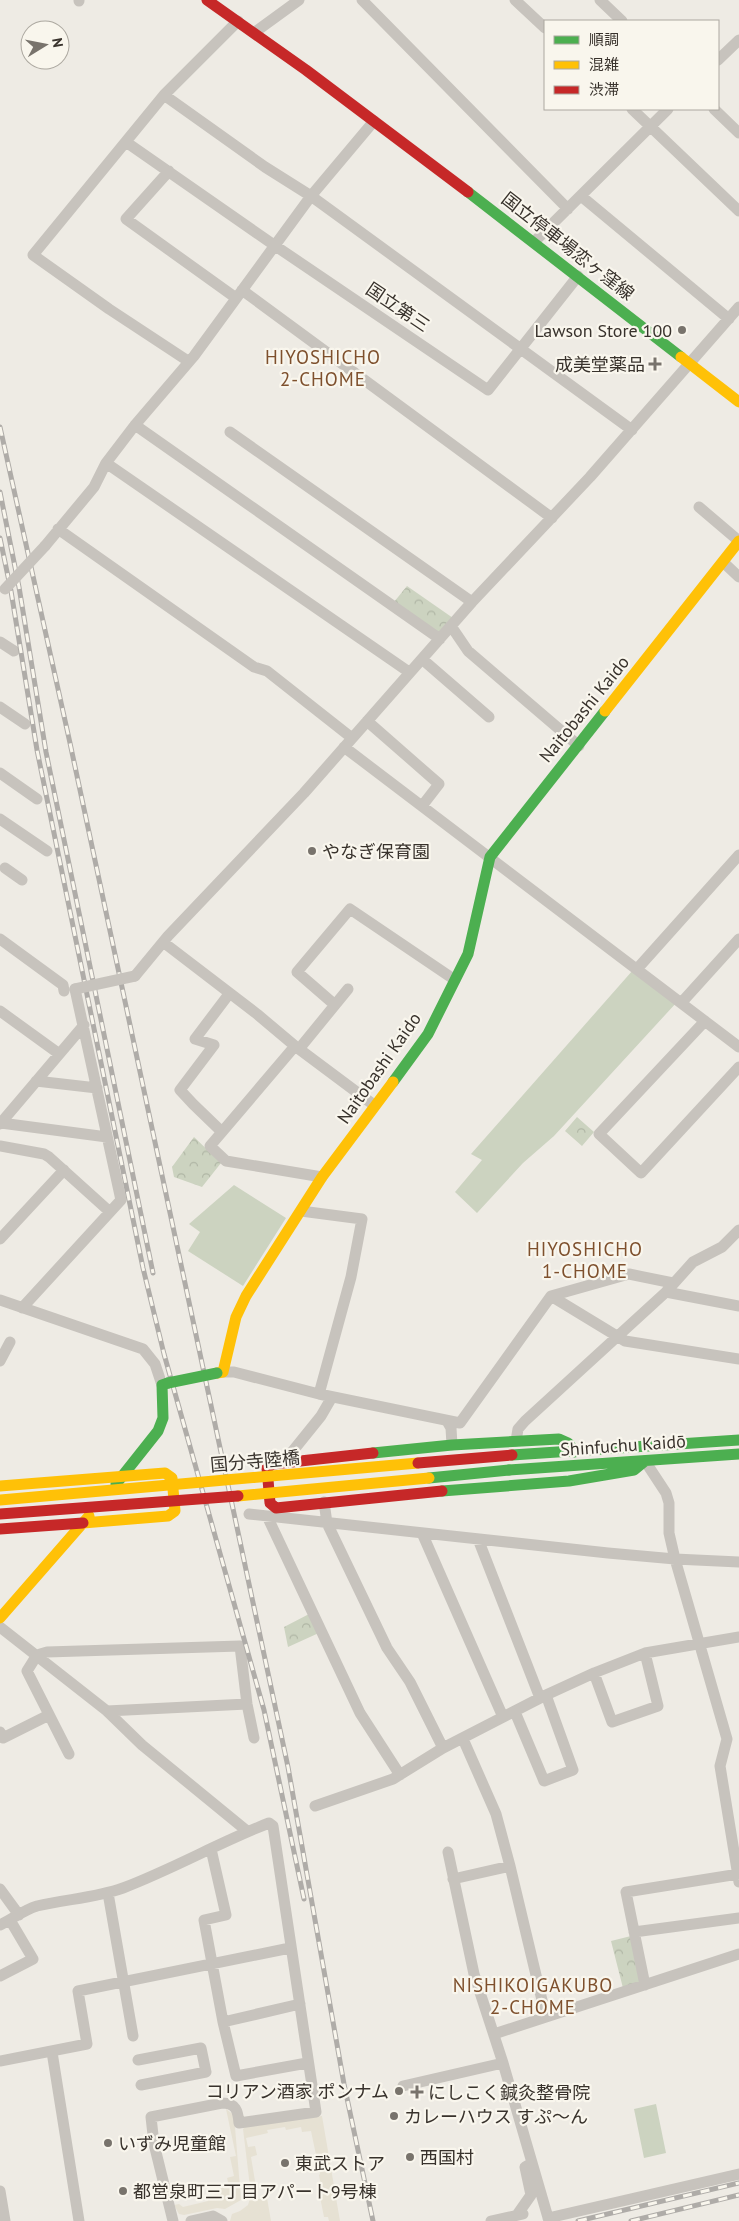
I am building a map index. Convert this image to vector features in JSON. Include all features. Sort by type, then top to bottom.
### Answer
[{"type":"main road","name":"国立停車場恋ヶ窪線","points":[[207,0],[255,32],[374,121],[534,242],[739,402]]},
{"type":"main road","name":"Naitobashi Kaido","points":[[220,1372],[236,1317],[246,1296],[322,1178],[428,1034],[468,954],[490,857],[525,810],[578,746],[739,541]]},
{"type":"main road","points":[[0,1618],[123,1476],[158,1431],[163,1418],[165,1384],[220,1372]]},
{"type":"main road","points":[[575,1452],[568,1442],[559,1439],[452,1445],[273,1464],[267,1468],[270,1503],[276,1508],[324,1502],[569,1481],[634,1470],[645,1461]]},
{"type":"main road","name":"Shinfuchu Kaidō","points":[[512,1455],[739,1440]]},
{"type":"main road","name":"Shinfuchu Kaidō","points":[[509,1470],[739,1454]]},
{"type":"main road","name":"国分寺陸橋","points":[[0,1500],[512,1455]]},
{"type":"main road","name":"国分寺陸橋","points":[[0,1514],[234,1496],[509,1470]]},
{"type":"main road","points":[[0,1486],[165,1473],[170,1474],[172,1478],[173,1514],[168,1516],[0,1529]]},
{"type":"street","points":[[255,32],[299,0]]},
{"type":"street","points":[[362,0],[568,209]]},
{"type":"street","points":[[515,0],[544,27]]},
{"type":"street","points":[[600,0],[621,20]]},
{"type":"street","points":[[188,361],[109,309],[33,255],[164,96],[238,21]]},
{"type":"street","points":[[719,59],[739,40]]},
{"type":"street","points":[[164,96],[265,167],[311,196],[632,430]]},
{"type":"street","points":[[633,110],[739,212]]},
{"type":"street","points":[[534,242],[667,110]]},
{"type":"street","points":[[715,110],[739,133]]},
{"type":"street","points":[[2,591],[45,546],[94,487],[106,463],[135,425],[188,361],[311,196],[374,121]]},
{"type":"street","name":"国立第三","points":[[126,142],[488,390],[578,276]]},
{"type":"street","points":[[169,172],[126,220],[239,294],[552,518]]},
{"type":"street","points":[[581,196],[729,319]]},
{"type":"street","points":[[69,990],[135,976],[163,942],[344,747],[472,602],[632,430],[739,307]]},
{"type":"street","points":[[135,425],[440,639]]},
{"type":"street","points":[[230,432],[472,602]]},
{"type":"street","points":[[106,463],[410,672]]},
{"type":"street","points":[[699,507],[739,541]]},
{"type":"street","points":[[58,529],[254,667],[267,671],[352,738]]},
{"type":"street","points":[[723,562],[739,577]]},
{"type":"street","points":[[451,626],[468,651],[578,746]]},
{"type":"street","points":[[0,642],[14,651]]},
{"type":"street","points":[[422,659],[489,717]]},
{"type":"street","points":[[0,707],[25,724]]},
{"type":"street","points":[[367,721],[439,784],[422,806]]},
{"type":"street","points":[[344,747],[739,1047]]},
{"type":"street","points":[[0,773],[36,799]]},
{"type":"street","points":[[0,819],[47,851]]},
{"type":"street","points":[[637,969],[739,855]]},
{"type":"street","points":[[2,870],[22,880]]},
{"type":"street","points":[[335,1005],[297,972],[350,909],[454,980]]},
{"type":"street","points":[[0,939],[69,990],[84,1025],[122,1200],[22,1308]]},
{"type":"street","points":[[682,1002],[739,939]]},
{"type":"street","points":[[163,942],[257,1014],[297,1048],[374,1105]]},
{"type":"street","points":[[322,1178],[226,1161],[210,1146],[348,989]]},
{"type":"street","points":[[222,1132],[180,1090],[214,1045],[195,1039],[229,994]]},
{"type":"street","points":[[0,1011],[58,1053]]},
{"type":"street","points":[[705,1021],[599,1134],[640,1173],[739,1067]]},
{"type":"street","points":[[1,1123],[58,1053],[84,1025]]},
{"type":"street","points":[[36,1081],[97,1088]]},
{"type":"street","points":[[1,1123],[107,1137]]},
{"type":"street","points":[[0,1146],[44,1154],[110,1212]]},
{"type":"street","points":[[0,1239],[64,1170]]},
{"type":"street","points":[[301,1211],[362,1219],[351,1277],[319,1394]]},
{"type":"street","points":[[516,1441],[518,1429],[525,1421],[669,1288],[693,1262],[722,1246],[739,1230]]},
{"type":"street","points":[[220,1372],[234,1372],[332,1397],[460,1423],[551,1296],[630,1274],[669,1288],[739,1306]]},
{"type":"street","points":[[551,1296],[625,1341],[739,1359]]},
{"type":"street","points":[[0,1300],[143,1349],[155,1364],[165,1384]]},
{"type":"street","points":[[0,1361],[10,1342]]},
{"type":"street","points":[[292,1462],[292,1452],[321,1416],[332,1397]]},
{"type":"street","points":[[447,1421],[451,1428],[452,1445]]},
{"type":"street","points":[[645,1461],[666,1493],[669,1533],[675,1559],[727,1738],[720,1766],[739,1877],[626,1892],[645,1985]]},
{"type":"street","points":[[324,1502],[328,1523],[387,1648],[410,1682],[443,1748]]},
{"type":"street","points":[[249,1514],[675,1559],[739,1562]]},
{"type":"street","points":[[267,1516],[360,1713],[400,1775]]},
{"type":"street","points":[[422,1533],[503,1717]]},
{"type":"street","points":[[478,1539],[573,1770],[544,1782],[514,1712]]},
{"type":"street","points":[[0,1628],[38,1655],[107,1711],[142,1745],[247,1831]]},
{"type":"street","points":[[315,1806],[400,1775],[443,1748],[543,1696],[594,1673],[645,1653],[739,1637]]},
{"type":"street","points":[[70,1754],[27,1671],[38,1655],[47,1652],[240,1646],[247,1704],[254,1738]]},
{"type":"street","points":[[594,1673],[612,1722],[658,1706],[645,1653]]},
{"type":"street","points":[[107,1711],[247,1704]]},
{"type":"street","points":[[0,1732],[3,1738],[49,1716]]},
{"type":"street","points":[[463,1739],[496,1814],[546,2017]]},
{"type":"street","points":[[10,1920],[35,1907],[108,1893],[211,1849],[247,1831],[269,1823],[272,1826],[290,1928],[290,1948],[316,2112],[239,2123],[236,2108],[233,2105],[222,2103],[151,2117],[154,2144],[173,2221]]},
{"type":"street","points":[[211,1849],[226,1915],[204,1920],[223,2022],[236,2076],[307,2063]]},
{"type":"street","points":[[448,1852],[472,1968],[503,2062],[548,2219],[739,2174]]},
{"type":"street","points":[[453,1879],[510,1866]]},
{"type":"street","points":[[0,1889],[10,1920],[33,1959],[0,1976]]},
{"type":"street","points":[[108,1893],[133,2036]]},
{"type":"street","points":[[634,1932],[739,1918]]},
{"type":"street","points":[[0,2061],[87,2044],[78,1992],[290,1948]]},
{"type":"street","points":[[494,2034],[739,1954]]},
{"type":"street","points":[[223,2022],[300,2004]]},
{"type":"street","points":[[138,2060],[201,2048],[206,2072],[141,2085]]},
{"type":"street","points":[[52,2052],[79,2221]]},
{"type":"street","points":[[403,2086],[503,2062]]},
{"type":"street","points":[[491,2221],[521,2214],[531,2195],[525,2168],[532,2162]]},
{"type":"street","points":[[0,2191],[5,2221]]},
{"type":"street","points":[[193,2221],[213,2216],[222,2221]]},
{"type":"green space","points":[[407,586],[453,618],[438,634],[394,602]]},
{"type":"green space","points":[[633,970],[677,1002],[554,1136],[523,1163],[477,1213],[455,1192],[482,1160],[471,1154]]},
{"type":"green space","points":[[577,1117],[594,1132],[582,1146],[565,1131]]},
{"type":"green space","points":[[194,1137],[221,1163],[202,1187],[174,1177],[172,1167]]},
{"type":"green space","points":[[234,1185],[286,1218],[243,1286],[188,1251],[200,1232],[189,1224]]},
{"type":"green space","points":[[311,1613],[321,1632],[288,1647],[284,1627]]},
{"type":"green space","points":[[635,1935],[644,1979],[624,1992],[611,1941]]},
{"type":"green space","points":[[656,2104],[666,2153],[644,2158],[634,2109]]},
{"type":"shaded area","points":[[226,2109],[234,2115],[241,2200],[225,2209],[217,2208],[184,2215],[179,2214],[174,2205],[179,2204],[183,2207],[208,2201],[207,2197],[215,2196],[213,2189],[229,2186],[227,2178],[234,2176],[230,2157],[236,2156]]},
{"type":"shaded area","points":[[322,2116],[340,2221],[329,2221],[328,2217],[324,2217],[318,2187],[321,2186],[320,2174],[311,2131],[302,2132],[301,2127],[286,2130],[285,2127],[267,2130],[268,2133],[246,2138],[248,2147],[255,2146],[257,2155],[251,2157],[258,2199],[267,2198],[271,2221],[230,2221],[232,2214],[248,2205],[251,2195],[243,2129],[246,2126]]},
{"type":"railway","points":[[0,427],[70,743],[288,1767],[344,2084],[373,2221]]},
{"type":"railway","points":[[0,492],[19,587],[46,752],[153,1273]]},
{"type":"railway","points":[[0,538],[11,591],[37,750],[143,1268],[164,1354],[264,1710],[304,1899]]},
{"type":"railway","points":[[578,2221],[739,2183]]},
{"type":"railway","points":[[631,2221],[739,2195]]},
{"type":"traffic: fast","points":[[468,192],[681,357]]},
{"type":"traffic: fast","points":[[393,1082],[428,1034],[468,954],[490,857],[605,711]]},
{"type":"traffic: fast","points":[[168,1383],[217,1373]]},
{"type":"traffic: fast","points":[[116,1484],[158,1431],[163,1418],[162,1385],[168,1383]]},
{"type":"traffic: fast","points":[[373,1453],[452,1445],[559,1439],[568,1443],[575,1452]]},
{"type":"traffic: fast","points":[[512,1455],[739,1440]]},
{"type":"traffic: fast","points":[[509,1470],[739,1454]]},
{"type":"traffic: fast","points":[[442,1491],[569,1481],[634,1470],[645,1461]]},
{"type":"traffic: fast","points":[[429,1478],[509,1470]]},
{"type":"traffic: slow","points":[[681,357],[739,402]]},
{"type":"traffic: slow","points":[[605,711],[739,541]]},
{"type":"traffic: slow","points":[[217,1373],[223,1372],[236,1317],[246,1296],[322,1177],[393,1082]]},
{"type":"traffic: slow","points":[[0,1500],[418,1463]]},
{"type":"traffic: slow","points":[[0,1486],[165,1473],[172,1478],[175,1511],[168,1516],[83,1523]]},
{"type":"traffic: slow","points":[[238,1496],[429,1478]]},
{"type":"traffic: slow","points":[[0,1618],[89,1516]]},
{"type":"traffic: jam","points":[[207,0],[306,70],[468,192]]},
{"type":"traffic: jam","points":[[373,1453],[273,1464],[267,1468],[270,1503],[276,1508],[442,1491]]},
{"type":"traffic: jam","points":[[418,1463],[512,1455]]},
{"type":"traffic: jam","points":[[0,1514],[238,1496]]},
{"type":"traffic: jam","points":[[0,1529],[83,1523]]},
{"type":"place","name":"Lawson Store 100","points":[[682,330]]},
{"type":"place","name":"成美堂薬品","points":[[655,364]]},
{"type":"place","name":"やなぎ保育園","points":[[312,851]]},
{"type":"place","name":"コリアン酒家 ポンナム","points":[[399,2091]]},
{"type":"place","name":"にしこく鍼灸整骨院","points":[[417,2092]]},
{"type":"place","name":"カレーハウス すぷ〜ん","points":[[394,2116]]},
{"type":"place","name":"いずみ児童館","points":[[108,2143]]},
{"type":"place","name":"西国村","points":[[410,2157]]},
{"type":"place","name":"東武ストア","points":[[285,2163]]},
{"type":"place","name":"都営泉町三丁目アパート9号棟","points":[[123,2191]]},
{"type":"district","name":"HIYOSHICHO 2-CHOME","points":[[323,368]]},
{"type":"district","name":"HIYOSHICHO 1-CHOME","points":[[585,1260]]},
{"type":"district","name":"NISHIKOIGAKUBO 2-CHOME","points":[[533,1996]]}]
